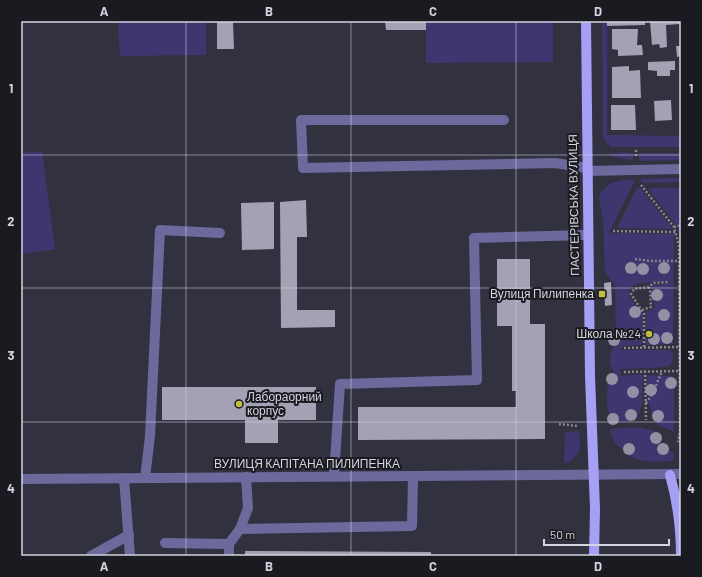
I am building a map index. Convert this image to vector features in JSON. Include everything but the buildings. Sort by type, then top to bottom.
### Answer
[{"type":"main road","name":"ПАСТЕРІВСЬКА ВУЛИЦЯ","points":[[586,21],[590,376],[594,556]]},
{"type":"main road","points":[[670,475],[678,508],[681,535],[681,556]]},
{"type":"street","points":[[504,120],[301,120],[303,168],[555,163],[587,169],[681,169]]},
{"type":"street","points":[[145,478],[150,436],[160,230],[220,233]]},
{"type":"street","points":[[334,476],[340,384],[477,380],[474,238],[588,235]]},
{"type":"street","name":"ВУЛИЦЯ КАПІТАНА ПИЛИПЕНКА","points":[[21,479],[681,474]]},
{"type":"street","points":[[240,529],[412,526],[413,476]]},
{"type":"street","points":[[124,478],[130,556]]},
{"type":"street","points":[[229,556],[229,544],[240,529],[248,508],[246,478]]},
{"type":"street","points":[[91,556],[129,535]]},
{"type":"street","points":[[165,543],[229,544]]},
{"type":"path","points":[[641,185],[674,227],[680,246],[680,430],[678,442]]},
{"type":"path","points":[[674,227],[681,225]]},
{"type":"path","points":[[613,231],[676,232]]},
{"type":"path","points":[[635,259],[652,261],[679,261]]},
{"type":"path","points":[[644,347],[644,314],[631,292],[634,289],[649,287],[653,283],[669,282]]},
{"type":"path","points":[[642,310],[651,308],[649,287]]},
{"type":"path","points":[[624,348],[680,347]]},
{"type":"path","points":[[624,372],[680,370]]},
{"type":"path","points":[[645,371],[646,420]]},
{"type":"path","points":[[646,404],[652,395],[662,371]]},
{"type":"path","points":[[558,424],[579,426]]},
{"type":"shaded area","points":[[118,21],[206,21],[206,55],[120,56]]},
{"type":"shaded area","points":[[426,21],[553,21],[553,62],[426,63]]},
{"type":"shaded area","points":[[602,21],[607,21],[607,135],[681,136],[681,147],[611,147],[603,137]]},
{"type":"shaded area","points":[[42,151],[55,249],[21,254],[21,153]]},
{"type":"shaded area","points":[[626,152],[633,154],[633,160],[619,158],[608,154]]},
{"type":"shaded area","points":[[639,153],[681,153],[681,160],[639,161]]},
{"type":"shaded area","points":[[681,178],[681,182],[643,183],[639,179]]},
{"type":"shaded area","points":[[634,179],[634,182],[609,233],[674,234],[673,344],[645,345],[646,311],[654,308],[652,285],[670,283],[671,281],[641,283],[633,285],[629,293],[643,314],[642,345],[622,346],[621,350],[669,350],[673,353],[673,361],[668,367],[620,369],[621,376],[638,374],[643,375],[642,403],[637,418],[634,420],[618,422],[611,421],[607,402],[607,388],[614,371],[610,364],[610,355],[616,340],[615,285],[605,272],[603,219],[599,198],[601,192],[611,183]]},
{"type":"shaded area","points":[[637,188],[640,188],[673,229],[617,228]]},
{"type":"shaded area","points":[[647,188],[681,188],[681,240],[676,225]]},
{"type":"shaded area","points":[[648,375],[672,376],[674,382],[674,431],[659,425],[653,416],[646,385]]},
{"type":"shaded area","points":[[642,428],[654,431],[665,449],[674,453],[674,458],[672,461],[650,462],[631,457],[616,444],[610,429]]},
{"type":"shaded area","points":[[579,431],[579,451],[574,458],[564,464],[565,432]]},
{"type":"place","name":"Вулиця Пилипенка","points":[[602,294]]},
{"type":"place","name":"Школа №24","points":[[649,334]]},
{"type":"place","name":"Лабораорний корпус","points":[[239,404]]}]
